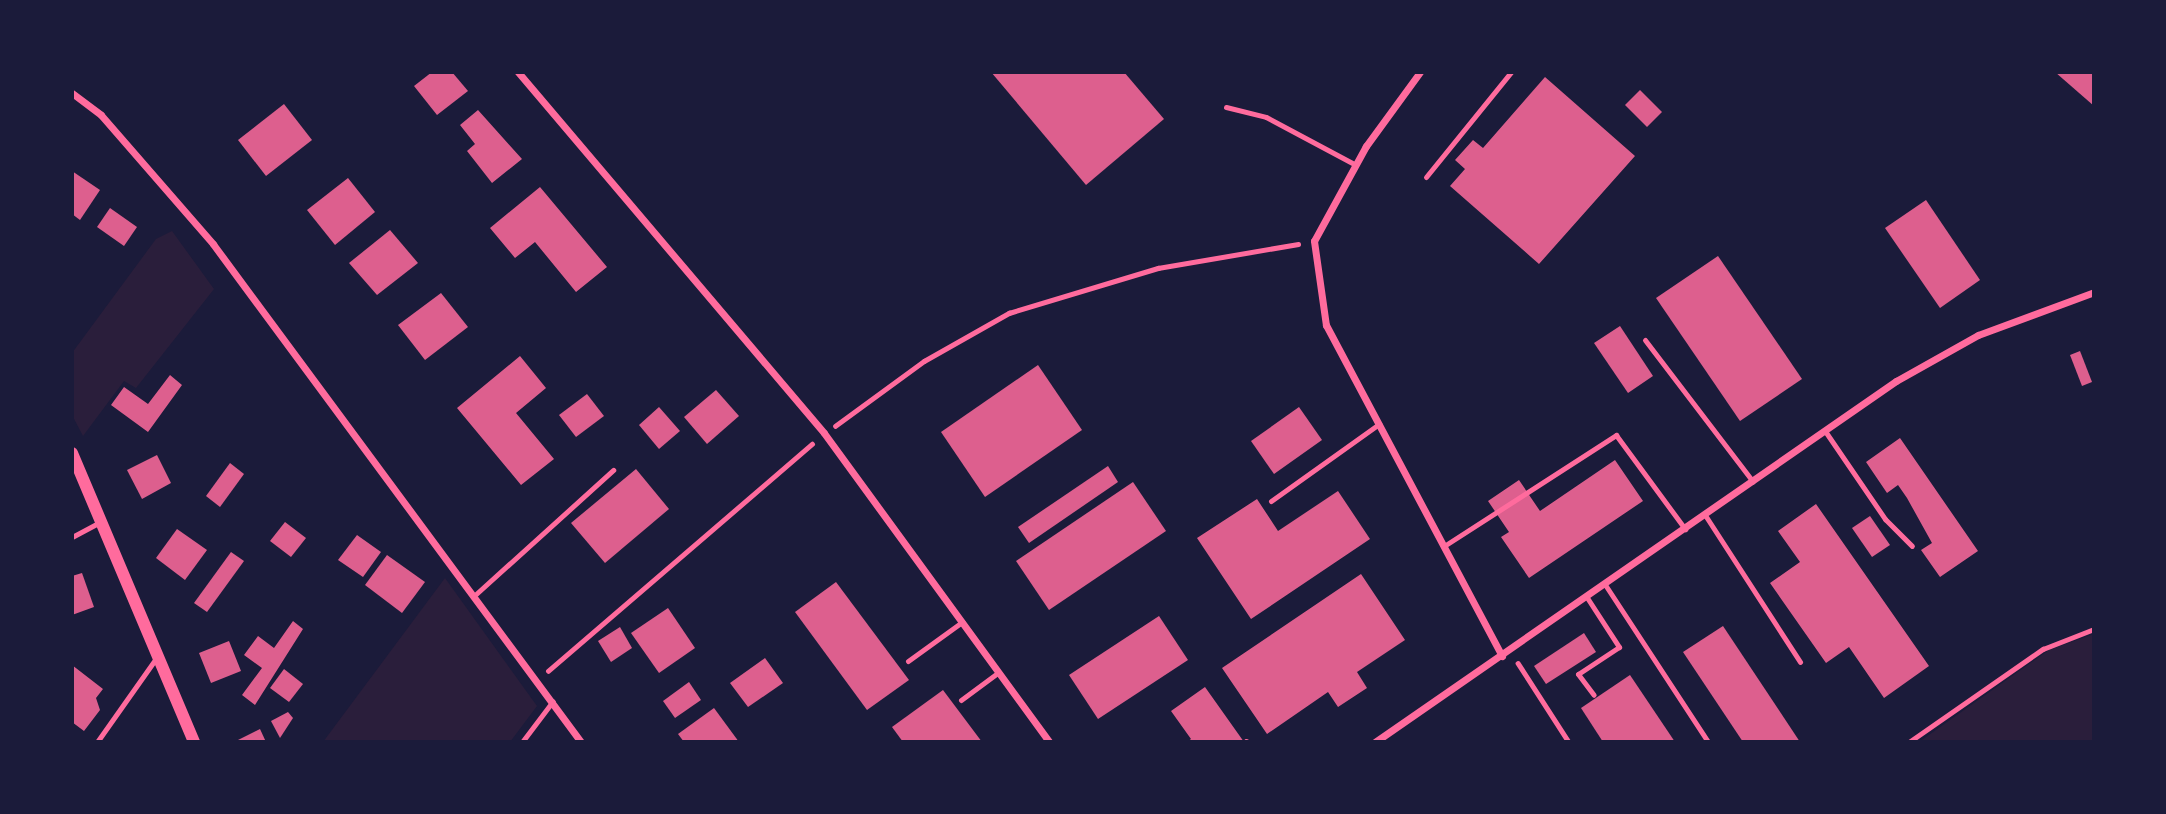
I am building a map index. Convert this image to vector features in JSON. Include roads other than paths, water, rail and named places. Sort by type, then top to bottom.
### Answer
[{"type":"street","points":[[519,72],[824,433],[1049,742]]},
{"type":"street","points":[[1420,72],[1356,164],[1314,241],[1326,325],[1502,656]]},
{"type":"street","points":[[72,93],[101,115],[213,244],[539,678],[581,742]]},
{"type":"street","points":[[1376,742],[1825,430],[1978,335],[2094,292]]},
{"type":"street","points":[[72,453],[104,519],[157,657],[194,742]]},
{"type":"lane","points":[[1426,177],[1511,72]]},
{"type":"lane","points":[[1226,107],[1266,117],[1356,164]]},
{"type":"lane","points":[[1645,340],[1753,482]]},
{"type":"lane","points":[[1271,501],[1379,424]]},
{"type":"lane","points":[[1825,430],[1912,546]]},
{"type":"lane","points":[[1444,546],[1616,435],[1685,529]]},
{"type":"lane","points":[[476,594],[613,470]]},
{"type":"lane","points":[[1705,515],[1800,662]]},
{"type":"lane","points":[[72,537],[104,519]]},
{"type":"lane","points":[[1604,583],[1708,742]]},
{"type":"lane","points":[[1586,596],[1619,647],[1578,674],[1594,695]]},
{"type":"lane","points":[[908,661],[964,622]]},
{"type":"lane","points":[[97,742],[157,657]]},
{"type":"lane","points":[[961,700],[999,672]]},
{"type":"lane","points":[[522,742],[553,701]]}]
